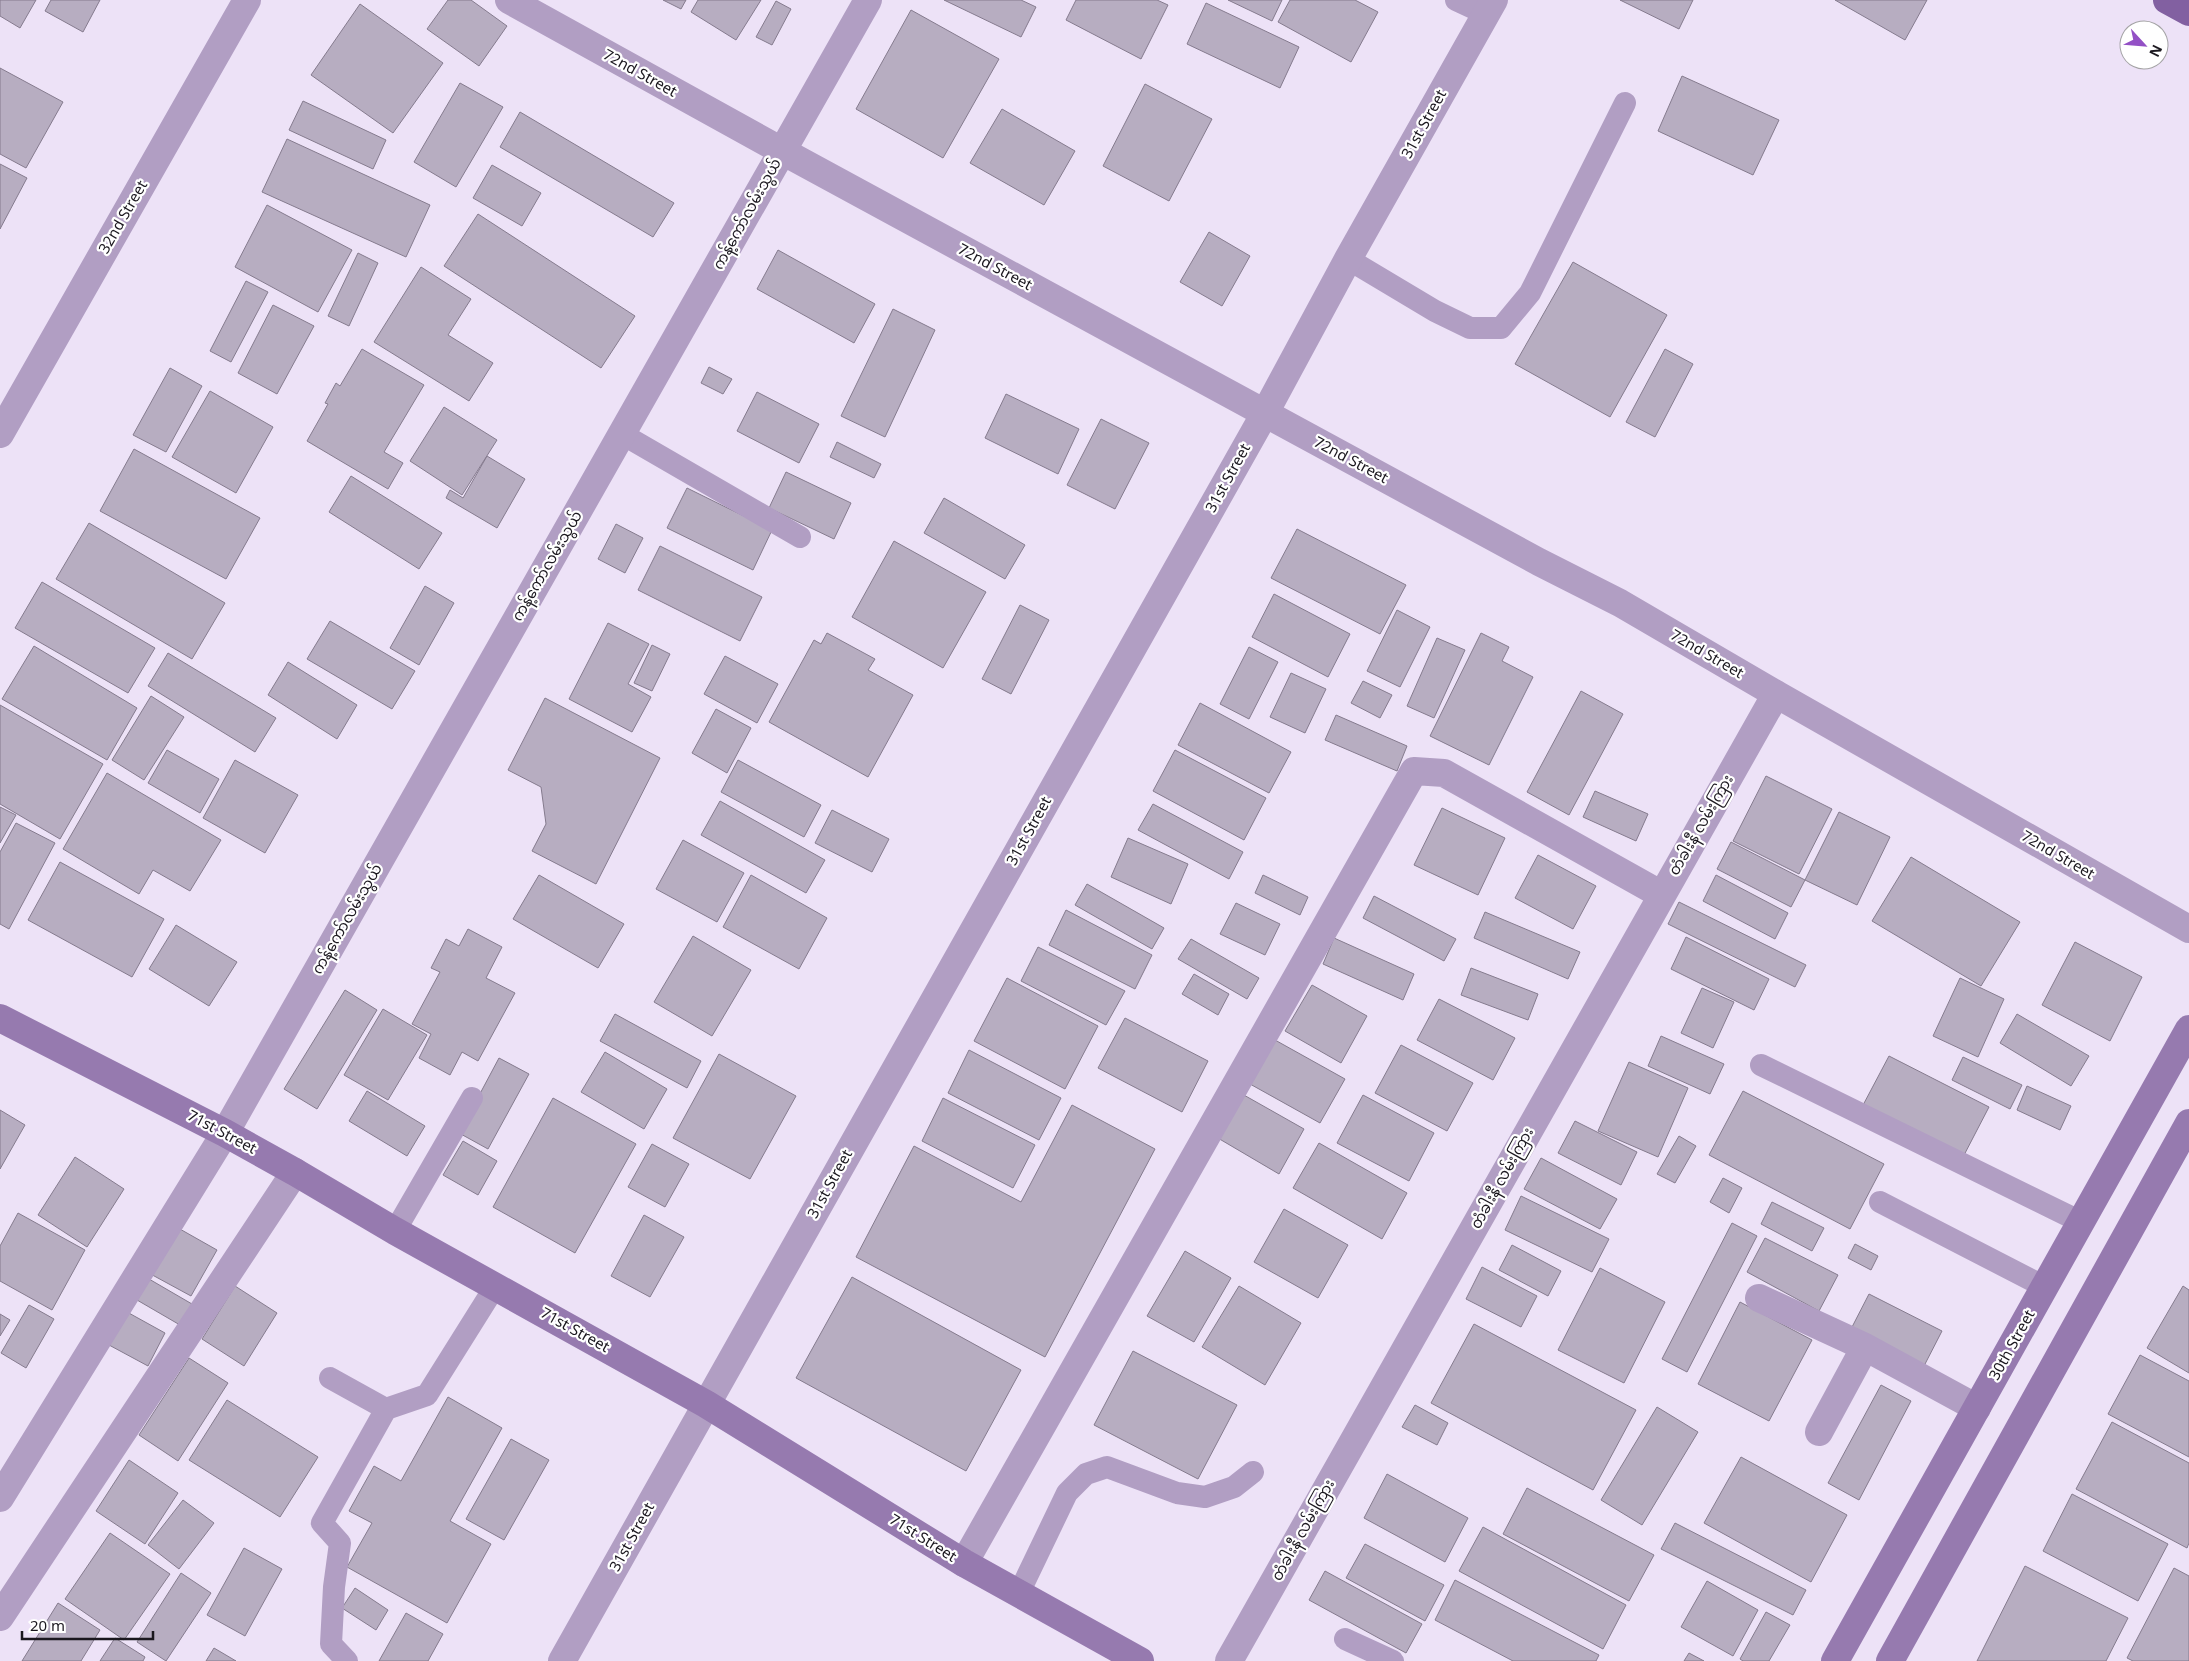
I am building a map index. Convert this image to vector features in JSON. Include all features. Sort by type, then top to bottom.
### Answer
[{"type":"main road","points":[[2167,0],[2189,12]]},
{"type":"main road","name":"71st Street","points":[[0,1018],[225,1132],[396,1231],[706,1404],[964,1563],[1140,1661]]},
{"type":"main road","name":"30th Street","points":[[1835,1661],[2189,1029]]},
{"type":"main road","points":[[1890,1661],[2189,1123]]},
{"type":"street","name":"32nd Street","points":[[0,434],[247,0]]},
{"type":"street","name":"72nd Street","points":[[509,0],[782,151],[1539,562],[1620,603],[2189,929]]},
{"type":"street","name":"ကန့်ကော်လမ်းသွယ်","points":[[0,1498],[225,1132],[868,0]]},
{"type":"street","name":"31st Street","points":[[562,1661],[1265,413],[1348,259],[1490,7]]},
{"type":"street","name":"တံခါးနီ လမ်းကြား","points":[[1229,1661],[1776,694]]},
{"type":"street","points":[[964,1563],[1414,771],[1444,773],[1662,895]]},
{"type":"street","points":[[0,1617],[295,1172]]},
{"type":"street","points":[[1759,1298],[1865,1347],[1977,1408]]},
{"type":"street","points":[[1819,1432],[1865,1347]]},
{"type":"lane","points":[[1456,0],[1490,7]]},
{"type":"lane","points":[[1348,259],[1435,311],[1470,328],[1501,328],[1530,293],[1625,103]]},
{"type":"lane","points":[[622,434],[800,537]]},
{"type":"lane","points":[[1761,1065],[2081,1222]]},
{"type":"lane","points":[[396,1231],[472,1098]]},
{"type":"lane","points":[[1880,1202],[2045,1287]]},
{"type":"lane","points":[[347,1661],[331,1644],[334,1587],[340,1542],[322,1523],[386,1409],[427,1396],[496,1286]]},
{"type":"lane","points":[[330,1378],[386,1409]]},
{"type":"lane","points":[[1019,1593],[1067,1493],[1086,1474],[1107,1467],[1177,1493],[1205,1497],[1234,1487],[1253,1472]]},
{"type":"lane","points":[[1345,1639],[1393,1661]]},
{"type":"building","points":[[0,0],[36,0],[20,28],[0,16]]},
{"type":"building","points":[[51,0],[100,0],[83,32],[45,11]]},
{"type":"building","points":[[448,0],[471,0],[507,26],[479,66],[427,29]]},
{"type":"building","points":[[663,0],[686,0],[681,9]]},
{"type":"building","points":[[698,0],[761,0],[736,40],[691,12]]},
{"type":"building","points":[[944,0],[1021,0],[1036,7],[1021,37]]},
{"type":"building","points":[[1076,0],[1157,0],[1168,5],[1141,59],[1066,20]]},
{"type":"building","points":[[1228,0],[1282,0],[1272,21]]},
{"type":"building","points":[[1290,0],[1355,0],[1378,12],[1351,62],[1278,22]]},
{"type":"building","points":[[1620,0],[1693,0],[1679,29]]},
{"type":"building","points":[[1835,0],[1927,0],[1905,40]]},
{"type":"building","points":[[776,1],[791,9],[772,45],[756,37]]},
{"type":"building","points":[[1206,3],[1299,47],[1280,88],[1187,44]]},
{"type":"building","points":[[360,4],[443,63],[393,133],[311,75]]},
{"type":"building","points":[[911,10],[999,59],[943,158],[856,109]]},
{"type":"building","points":[[0,68],[63,102],[26,168],[0,154]]},
{"type":"building","points":[[1682,76],[1779,120],[1753,175],[1658,131]]},
{"type":"building","points":[[460,83],[503,107],[456,187],[414,162]]},
{"type":"building","points":[[1145,84],[1212,119],[1169,201],[1103,166]]},
{"type":"building","points":[[303,101],[386,140],[373,169],[289,130]]},
{"type":"building","points":[[1002,109],[1075,151],[1044,205],[970,163]]},
{"type":"building","points":[[520,112],[674,203],[653,237],[500,147]]},
{"type":"building","points":[[287,139],[430,205],[406,257],[262,192]]},
{"type":"building","points":[[0,164],[27,178],[0,229]]},
{"type":"building","points":[[492,165],[541,193],[522,226],[473,198]]},
{"type":"building","points":[[267,205],[352,250],[318,312],[235,267]]},
{"type":"building","points":[[478,214],[635,316],[601,368],[444,266]]},
{"type":"building","points":[[1209,232],[1250,256],[1222,306],[1180,282]]},
{"type":"building","points":[[778,250],[875,304],[854,343],[757,289]]},
{"type":"building","points":[[358,253],[378,263],[349,326],[328,316]]},
{"type":"building","points":[[1573,262],[1667,315],[1610,417],[1515,364]]},
{"type":"building","points":[[421,267],[471,299],[448,335],[493,363],[469,401],[374,342]]},
{"type":"building","points":[[246,281],[268,292],[231,362],[210,351]]},
{"type":"building","points":[[273,305],[314,326],[277,394],[238,373]]},
{"type":"building","points":[[893,309],[935,330],[885,437],[841,416]]},
{"type":"building","points":[[362,349],[424,385],[384,452],[403,463],[388,489],[307,441],[328,404],[325,403],[336,383],[340,386]]},
{"type":"building","points":[[1665,349],[1693,364],[1655,437],[1626,422]]},
{"type":"building","points":[[709,367],[732,379],[723,394],[701,383]]},
{"type":"building","points":[[170,368],[202,386],[166,452],[133,435]]},
{"type":"building","points":[[210,391],[273,427],[236,493],[172,457]]},
{"type":"building","points":[[757,392],[819,424],[799,463],[737,431]]},
{"type":"building","points":[[1006,394],[1079,429],[1058,474],[985,438]]},
{"type":"building","points":[[444,407],[497,440],[462,495],[410,461]]},
{"type":"building","points":[[1101,419],[1149,443],[1115,509],[1067,485]]},
{"type":"building","points":[[837,442],[881,464],[874,478],[830,457]]},
{"type":"building","points":[[134,449],[260,518],[226,579],[100,511]]},
{"type":"building","points":[[487,456],[525,479],[497,528],[446,498],[450,490],[463,498]]},
{"type":"building","points":[[786,472],[851,503],[834,539],[769,508]]},
{"type":"building","points":[[351,476],[442,533],[419,569],[329,512]]},
{"type":"building","points":[[687,488],[772,530],[753,570],[667,528]]},
{"type":"building","points":[[944,498],[1025,545],[1005,579],[924,533]]},
{"type":"building","points":[[89,523],[225,603],[192,659],[56,579]]},
{"type":"building","points":[[616,524],[643,538],[625,573],[598,559]]},
{"type":"building","points":[[1297,529],[1406,585],[1380,634],[1271,578]]},
{"type":"building","points":[[894,541],[986,592],[943,668],[852,617]]},
{"type":"building","points":[[660,546],[762,597],[740,641],[638,590]]},
{"type":"building","points":[[42,582],[155,648],[128,693],[15,628]]},
{"type":"building","points":[[425,586],[454,603],[419,665],[390,648]]},
{"type":"building","points":[[1274,594],[1350,634],[1328,677],[1252,637]]},
{"type":"building","points":[[1020,605],[1049,620],[1011,694],[982,679]]},
{"type":"building","points":[[1397,610],[1430,627],[1400,687],[1367,671]]},
{"type":"building","points":[[330,621],[415,671],[392,709],[307,659]]},
{"type":"building","points":[[608,623],[649,644],[628,684],[651,697],[632,732],[569,699]]},
{"type":"building","points":[[827,633],[875,659],[868,670],[913,695],[868,777],[769,722],[814,640],[821,644]]},
{"type":"building","points":[[1481,633],[1509,647],[1502,661],[1533,677],[1489,765],[1430,736]]},
{"type":"building","points":[[1437,638],[1465,650],[1434,718],[1407,706]]},
{"type":"building","points":[[652,645],[670,654],[652,691],[634,683]]},
{"type":"building","points":[[34,646],[137,708],[107,760],[2,699]]},
{"type":"building","points":[[1249,647],[1278,662],[1249,719],[1220,704]]},
{"type":"building","points":[[168,653],[276,718],[255,752],[148,686]]},
{"type":"building","points":[[725,656],[778,684],[757,723],[704,694]]},
{"type":"building","points":[[288,662],[357,705],[337,739],[268,695]]},
{"type":"building","points":[[1291,673],[1326,689],[1305,733],[1270,717]]},
{"type":"building","points":[[1363,681],[1392,695],[1380,718],[1351,703]]},
{"type":"building","points":[[1581,691],[1623,714],[1569,815],[1527,792]]},
{"type":"building","points":[[151,696],[184,717],[144,780],[112,760]]},
{"type":"building","points":[[545,698],[660,758],[596,884],[532,851],[546,824],[541,787],[508,770]]},
{"type":"building","points":[[1200,703],[1291,752],[1269,793],[1178,745]]},
{"type":"building","points":[[0,705],[103,764],[60,839],[0,804]]},
{"type":"building","points":[[716,709],[751,728],[727,773],[692,753]]},
{"type":"building","points":[[1336,715],[1407,746],[1397,771],[1325,740]]},
{"type":"building","points":[[167,750],[219,779],[200,813],[148,783]]},
{"type":"building","points":[[1175,750],[1266,798],[1244,840],[1153,791]]},
{"type":"building","points":[[235,760],[298,795],[265,853],[203,818]]},
{"type":"building","points":[[738,760],[821,805],[804,837],[721,792]]},
{"type":"building","points":[[107,773],[221,840],[190,891],[153,870],[139,894],[63,849]]},
{"type":"building","points":[[1766,776],[1832,809],[1799,874],[1733,841]]},
{"type":"building","points":[[1595,791],[1648,814],[1636,841],[1583,817]]},
{"type":"building","points":[[720,801],[825,860],[806,893],[701,835]]},
{"type":"building","points":[[1153,804],[1243,852],[1229,879],[1138,830]]},
{"type":"building","points":[[0,807],[16,815],[0,843]]},
{"type":"building","points":[[1442,808],[1505,838],[1478,895],[1414,865]]},
{"type":"building","points":[[832,810],[889,839],[872,872],[815,843]]},
{"type":"building","points":[[1839,812],[1890,837],[1857,905],[1805,880]]},
{"type":"building","points":[[16,823],[55,843],[9,929],[0,924],[0,852]]},
{"type":"building","points":[[1128,838],[1188,864],[1171,904],[1111,877]]},
{"type":"building","points":[[683,840],[744,873],[717,922],[656,889]]},
{"type":"building","points":[[1731,842],[1805,880],[1791,907],[1717,869]]},
{"type":"building","points":[[1538,855],[1596,886],[1573,929],[1515,898]]},
{"type":"building","points":[[1911,857],[2020,922],[1981,986],[1872,921]]},
{"type":"building","points":[[60,862],[164,919],[132,977],[28,920]]},
{"type":"building","points":[[539,875],[624,924],[598,968],[513,919]]},
{"type":"building","points":[[751,875],[827,918],[799,969],[723,927]]},
{"type":"building","points":[[1263,875],[1308,897],[1300,915],[1255,893]]},
{"type":"building","points":[[1716,875],[1788,913],[1775,939],[1703,901]]},
{"type":"building","points":[[1087,884],[1164,928],[1152,949],[1075,905]]},
{"type":"building","points":[[1374,896],[1456,939],[1444,961],[1363,918]]},
{"type":"building","points":[[1679,902],[1806,965],[1795,987],[1668,924]]},
{"type":"building","points":[[1236,903],[1280,924],[1265,955],[1220,934]]},
{"type":"building","points":[[1066,910],[1152,955],[1135,989],[1049,945]]},
{"type":"building","points":[[1485,912],[1580,952],[1568,979],[1474,938]]},
{"type":"building","points":[[176,925],[237,962],[209,1006],[149,969]]},
{"type":"building","points":[[468,929],[502,947],[486,978],[515,993],[478,1061],[462,1052],[450,1075],[419,1058],[431,1034],[412,1024],[440,972],[431,968],[446,939],[459,946]]},
{"type":"building","points":[[693,936],[751,970],[712,1036],[654,1002]]},
{"type":"building","points":[[1686,937],[1769,979],[1754,1010],[1671,969]]},
{"type":"building","points":[[1334,938],[1414,974],[1403,1000],[1323,964]]},
{"type":"building","points":[[1191,939],[1259,978],[1247,999],[1178,959]]},
{"type":"building","points":[[2075,942],[2142,977],[2110,1041],[2042,1005]]},
{"type":"building","points":[[1038,947],[1125,991],[1106,1025],[1021,981]]},
{"type":"building","points":[[1471,968],[1538,994],[1528,1020],[1461,995]]},
{"type":"building","points":[[1194,974],[1229,994],[1218,1015],[1182,994]]},
{"type":"building","points":[[1007,978],[1098,1026],[1065,1089],[974,1041]]},
{"type":"building","points":[[1960,978],[2004,999],[1978,1057],[1933,1036]]},
{"type":"building","points":[[1312,985],[1367,1016],[1341,1063],[1285,1031]]},
{"type":"building","points":[[1702,988],[1734,1002],[1713,1048],[1681,1033]]},
{"type":"building","points":[[345,990],[377,1010],[317,1109],[284,1089]]},
{"type":"building","points":[[1439,999],[1515,1038],[1493,1080],[1417,1040]]},
{"type":"building","points":[[383,1009],[427,1035],[388,1100],[344,1075]]},
{"type":"building","points":[[615,1014],[701,1061],[687,1088],[600,1041]]},
{"type":"building","points":[[2017,1014],[2089,1056],[2071,1086],[2000,1043]]},
{"type":"building","points":[[1125,1018],[1208,1061],[1182,1112],[1098,1068]]},
{"type":"building","points":[[1661,1036],[1724,1064],[1710,1094],[1648,1066]]},
{"type":"building","points":[[1275,1040],[1345,1079],[1320,1123],[1250,1084]]},
{"type":"building","points":[[1401,1045],[1473,1083],[1447,1131],[1375,1093]]},
{"type":"building","points":[[969,1050],[1061,1098],[1039,1140],[948,1093]]},
{"type":"building","points":[[605,1052],[667,1089],[644,1129],[581,1092]]},
{"type":"building","points":[[719,1054],[796,1096],[750,1179],[673,1138]]},
{"type":"building","points":[[1889,1056],[1989,1107],[1962,1159],[1862,1107]]},
{"type":"building","points":[[1963,1057],[2022,1085],[2010,1109],[1952,1080]]},
{"type":"building","points":[[499,1058],[529,1074],[488,1149],[459,1133]]},
{"type":"building","points":[[1629,1062],[1688,1088],[1658,1157],[1598,1131]]},
{"type":"building","points":[[2027,1086],[2071,1106],[2060,1130],[2017,1110]]},
{"type":"building","points":[[1235,1090],[1304,1129],[1279,1174],[1211,1134]]},
{"type":"building","points":[[367,1091],[425,1126],[407,1156],[349,1121]]},
{"type":"building","points":[[1743,1091],[1884,1164],[1850,1229],[1709,1155]]},
{"type":"building","points":[[1363,1095],[1434,1133],[1409,1181],[1337,1143]]},
{"type":"building","points":[[553,1098],[636,1144],[575,1253],[493,1207]]},
{"type":"building","points":[[943,1098],[1035,1145],[1013,1188],[922,1141]]},
{"type":"building","points":[[1072,1105],[1155,1149],[1045,1357],[856,1257],[914,1146],[1021,1202]]},
{"type":"building","points":[[0,1110],[25,1125],[0,1169]]},
{"type":"building","points":[[1575,1121],[1637,1152],[1621,1185],[1558,1153]]},
{"type":"building","points":[[1679,1136],[1696,1146],[1675,1183],[1657,1174]]},
{"type":"building","points":[[463,1141],[497,1161],[478,1195],[443,1175]]},
{"type":"building","points":[[1319,1143],[1407,1193],[1382,1239],[1293,1188]]},
{"type":"building","points":[[652,1144],[689,1164],[665,1207],[628,1187]]},
{"type":"building","points":[[75,1157],[124,1189],[87,1247],[38,1215]]},
{"type":"building","points":[[1541,1158],[1617,1199],[1600,1229],[1524,1189]]},
{"type":"building","points":[[1723,1178],[1742,1188],[1729,1213],[1710,1202]]},
{"type":"building","points":[[1521,1196],[1609,1239],[1592,1272],[1505,1230]]},
{"type":"building","points":[[1772,1202],[1824,1228],[1812,1251],[1761,1224]]},
{"type":"building","points":[[1284,1209],[1348,1245],[1318,1298],[1254,1262]]},
{"type":"building","points":[[18,1213],[85,1250],[52,1310],[0,1281],[0,1246]]},
{"type":"building","points":[[644,1215],[684,1237],[650,1297],[611,1276]]},
{"type":"building","points":[[1732,1223],[1757,1236],[1687,1372],[1662,1359]]},
{"type":"building","points":[[171,1224],[217,1250],[191,1296],[145,1271]]},
{"type":"building","points":[[1765,1238],[1838,1275],[1819,1311],[1747,1272]]},
{"type":"building","points":[[1855,1244],[1878,1256],[1871,1270],[1848,1258]]},
{"type":"building","points":[[1512,1245],[1561,1271],[1548,1296],[1499,1270]]},
{"type":"building","points":[[1185,1251],[1231,1278],[1194,1342],[1147,1316]]},
{"type":"building","points":[[1482,1267],[1537,1296],[1521,1327],[1466,1299]]},
{"type":"building","points":[[1600,1268],[1665,1302],[1624,1383],[1558,1350]]},
{"type":"building","points":[[852,1277],[1021,1370],[966,1471],[796,1378]]},
{"type":"building","points":[[149,1279],[192,1304],[180,1325],[137,1300]]},
{"type":"building","points":[[235,1286],[277,1313],[244,1366],[202,1339]]},
{"type":"building","points":[[1239,1286],[1301,1323],[1265,1385],[1202,1347]]},
{"type":"building","points":[[2183,1286],[2189,1290],[2189,1373],[2147,1348]]},
{"type":"building","points":[[1869,1294],[1942,1331],[1924,1366],[1851,1329]]},
{"type":"building","points":[[1740,1302],[1812,1340],[1769,1421],[1698,1384]]},
{"type":"building","points":[[29,1305],[54,1319],[26,1368],[1,1353]]},
{"type":"building","points":[[127,1312],[165,1333],[148,1366],[109,1345]]},
{"type":"building","points":[[0,1314],[10,1320],[0,1336]]},
{"type":"building","points":[[1474,1324],[1636,1410],[1593,1490],[1431,1403]]},
{"type":"building","points":[[1133,1351],[1237,1405],[1198,1479],[1094,1425]]},
{"type":"building","points":[[2140,1355],[2189,1381],[2189,1457],[2108,1414]]},
{"type":"building","points":[[189,1358],[228,1383],[178,1461],[139,1435]]},
{"type":"building","points":[[1881,1385],[1911,1401],[1859,1500],[1828,1483]]},
{"type":"building","points":[[448,1397],[502,1428],[450,1521],[491,1544],[447,1623],[347,1567],[372,1523],[349,1511],[374,1466],[401,1481]]},
{"type":"building","points":[[227,1400],[318,1457],[280,1517],[189,1460]]},
{"type":"building","points":[[1415,1405],[1448,1423],[1437,1445],[1402,1427]]},
{"type":"building","points":[[1657,1407],[1698,1432],[1642,1525],[1601,1500]]},
{"type":"building","points":[[2112,1422],[2189,1463],[2189,1543],[2187,1548],[2076,1489]]},
{"type":"building","points":[[511,1439],[549,1460],[504,1540],[466,1519]]},
{"type":"building","points":[[1741,1457],[1847,1515],[1811,1582],[1704,1523]]},
{"type":"building","points":[[129,1460],[178,1493],[145,1544],[96,1511]]},
{"type":"building","points":[[1387,1474],[1468,1518],[1445,1562],[1364,1518]]},
{"type":"building","points":[[1527,1488],[1654,1555],[1629,1601],[1503,1534]]},
{"type":"building","points":[[2072,1494],[2168,1544],[2138,1601],[2043,1551]]},
{"type":"building","points":[[183,1500],[214,1523],[179,1569],[148,1545]]},
{"type":"building","points":[[1675,1523],[1806,1590],[1793,1615],[1661,1549]]},
{"type":"building","points":[[1483,1527],[1626,1605],[1603,1649],[1459,1571]]},
{"type":"building","points":[[110,1533],[170,1574],[124,1640],[65,1599]]},
{"type":"building","points":[[1365,1544],[1444,1585],[1425,1621],[1346,1578]]},
{"type":"building","points":[[244,1548],[282,1569],[245,1636],[207,1615]]},
{"type":"building","points":[[2025,1566],[2128,1618],[2106,1661],[1977,1661]]},
{"type":"building","points":[[2174,1568],[2189,1576],[2189,1661],[2133,1661],[2127,1658]]},
{"type":"building","points":[[1325,1571],[1422,1624],[1406,1653],[1309,1600]]},
{"type":"building","points":[[181,1573],[211,1593],[166,1661],[137,1642]]},
{"type":"building","points":[[1455,1580],[1599,1655],[1596,1661],[1513,1661],[1435,1620]]},
{"type":"building","points":[[1707,1581],[1758,1610],[1733,1656],[1681,1627]]},
{"type":"building","points":[[355,1588],[388,1610],[376,1630],[342,1608]]},
{"type":"building","points":[[58,1603],[100,1630],[81,1661],[22,1661]]},
{"type":"building","points":[[1766,1612],[1790,1625],[1769,1661],[1743,1661],[1740,1659]]},
{"type":"building","points":[[406,1613],[443,1634],[428,1661],[379,1661]]},
{"type":"building","points":[[115,1638],[145,1657],[143,1661],[100,1661]]},
{"type":"building","points":[[214,1648],[236,1661],[206,1661]]},
{"type":"building","points":[[1689,1653],[1704,1661],[1684,1661]]}]
